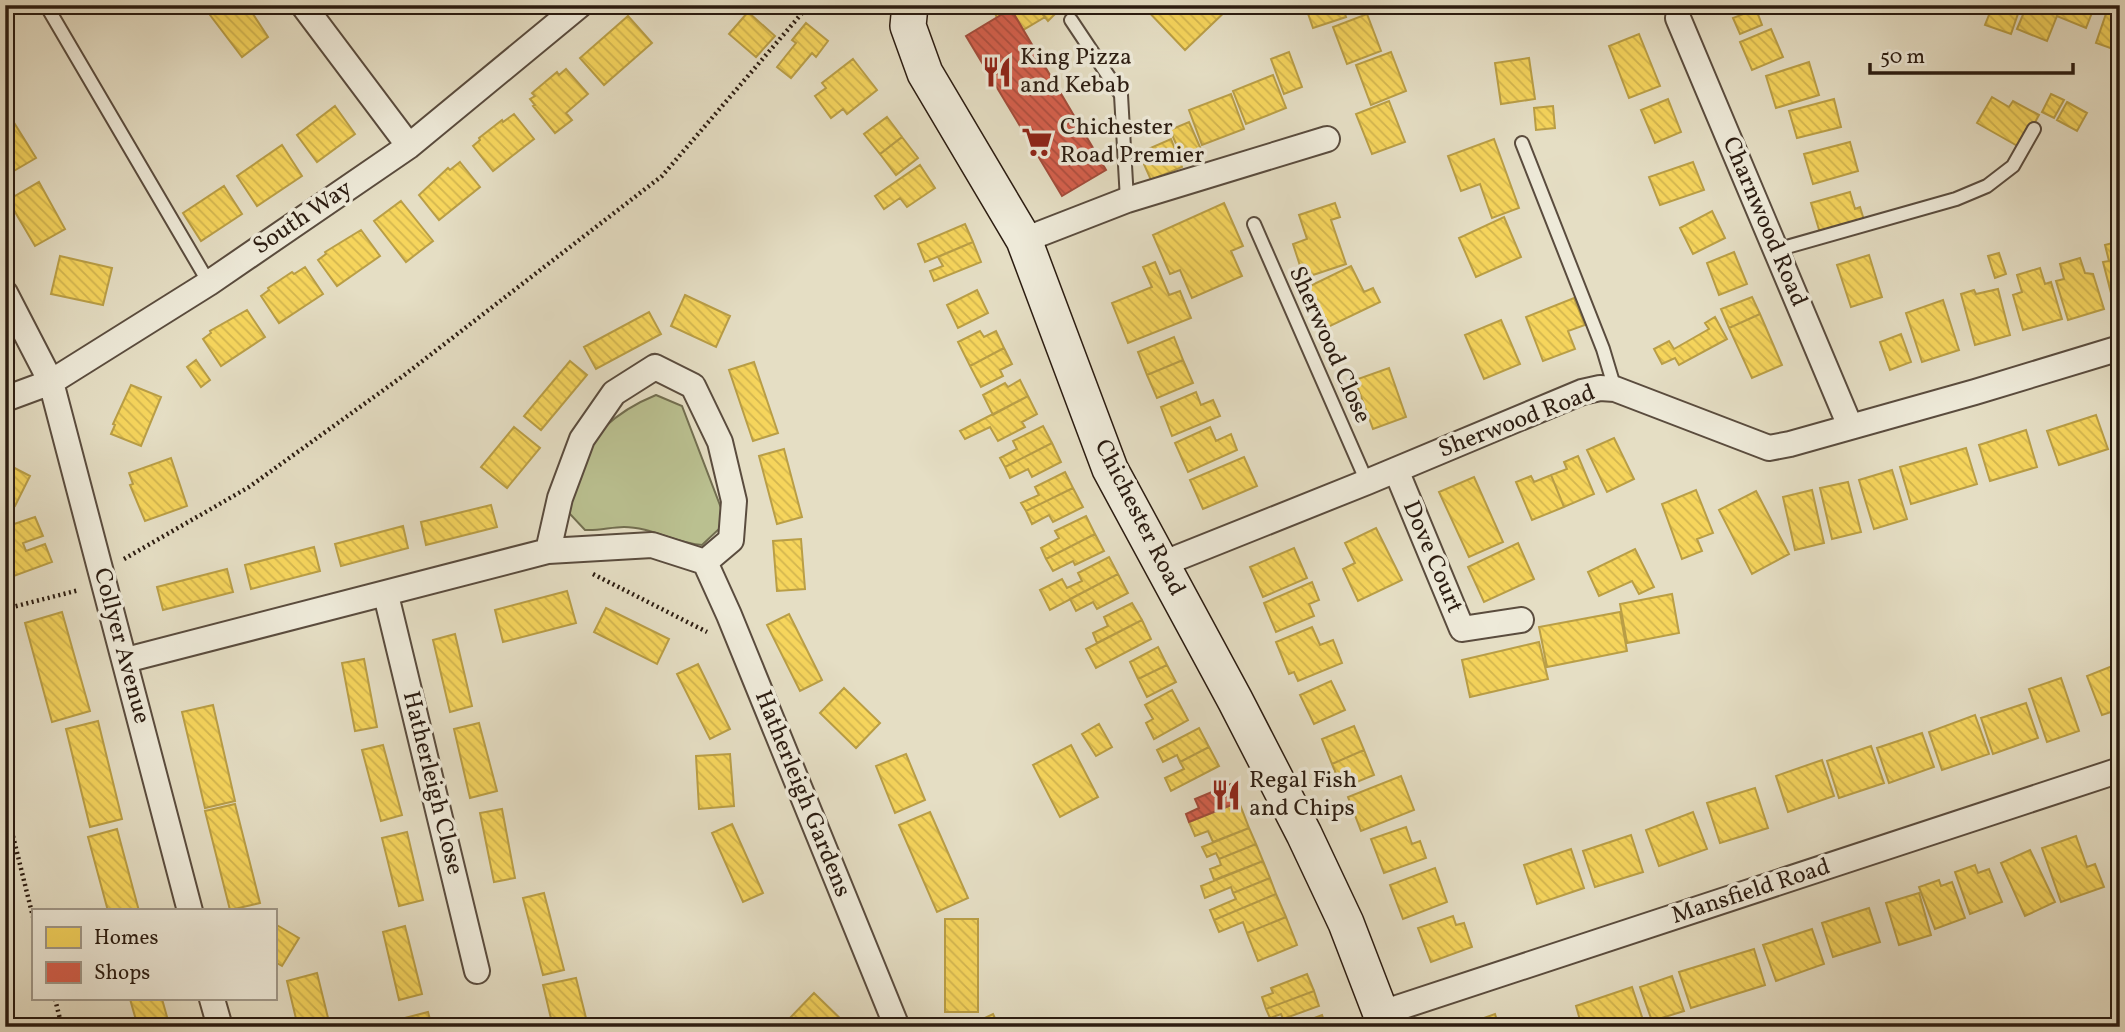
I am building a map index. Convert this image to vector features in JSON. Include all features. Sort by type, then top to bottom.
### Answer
[{"type":"main road","name":"Chichester Road","points":[[910,5],[908,26],[925,73],[1024,240],[1110,469],[1304,834],[1346,923],[1384,1020]]},
{"type":"street","points":[[303,5],[409,145]]},
{"type":"street","name":"South Way","points":[[5,399],[51,382],[209,283],[409,145],[580,5]]},
{"type":"street","name":"Charnwood Road","points":[[1678,18],[1850,426]]},
{"type":"street","points":[[1024,240],[1127,200],[1327,139]]},
{"type":"street","name":"Collyer Avenue","points":[[5,293],[51,382],[189,909]]},
{"type":"street","name":"Sherwood Road","points":[[1162,564],[1582,392],[1600,388],[1615,389],[1769,448],[1975,392],[2120,348]]},
{"type":"street","points":[[126,660],[548,551],[652,545],[705,562],[731,540],[734,501],[720,442],[693,386],[655,367],[614,393],[582,439],[560,498],[548,551]]},
{"type":"street","name":"Dove Court","points":[[1396,470],[1462,629],[1521,620]]},
{"type":"street","name":"Hatherleigh Gardens","points":[[705,562],[897,1027]]},
{"type":"street","name":"Hatherleigh Close","points":[[386,595],[477,971]]},
{"type":"street","name":"Mansfield Road","points":[[1384,1020],[2120,770]]},
{"type":"street","points":[[212,1000],[220,1027]]},
{"type":"lane","points":[[46,5],[209,283]]},
{"type":"lane","points":[[1071,20],[1121,95],[1127,200]]},
{"type":"lane","points":[[1776,250],[1956,199],[1987,186],[2013,166],[2034,129]]},
{"type":"lane","points":[[1522,144],[1603,349],[1615,389]]},
{"type":"lane","name":"Sherwood Close","points":[[1254,223],[1367,482]]},
{"type":"path","points":[[5,609],[103,577],[130,557],[248,487],[403,376],[663,176],[808,5]]},
{"type":"path","points":[[548,551],[743,649]]},
{"type":"path","points":[[5,804],[32,913]]},
{"type":"path","points":[[55,1000],[62,1027]]},
{"type":"green space","points":[[656,395],[682,406],[723,513],[719,529],[702,545],[634,528],[585,530],[569,513],[577,466],[593,439],[616,418]]},
{"type":"building: Homes","points":[[223,5],[247,5],[268,37],[242,57],[210,15]]},
{"type":"building: Homes","points":[[1035,5],[1045,17],[1023,30],[1011,9],[997,18],[992,6]]},
{"type":"building: Homes","points":[[1035,5],[1064,5],[1048,21]]},
{"type":"building: Homes","points":[[1142,5],[1232,5],[1185,50]]},
{"type":"building: Homes","points":[[1305,5],[1342,5],[1346,17],[1313,28]]},
{"type":"building: Homes","points":[[1993,5],[2021,5],[2011,34],[1985,25]]},
{"type":"building: Homes","points":[[2027,5],[2095,5],[2086,28],[2057,16],[2047,41],[2017,29]]},
{"type":"building: Homes","points":[[2109,5],[2120,5],[2119,51],[2096,43]]},
{"type":"building: Homes","points":[[1756,9],[1762,25],[1740,34],[1733,18]]},
{"type":"building: Homes","points":[[748,12],[775,36],[756,57],[729,34]]},
{"type":"building: Homes","points":[[1367,14],[1381,51],[1347,64],[1333,27]]},
{"type":"building: Homes","points":[[628,16],[652,43],[604,85],[580,58]]},
{"type":"building: Homes","points":[[806,23],[828,41],[816,57],[812,53],[791,78],[777,67],[796,43],[792,40]]},
{"type":"building: Homes","points":[[1771,29],[1783,57],[1752,70],[1740,42]]},
{"type":"building: Homes","points":[[1639,34],[1660,86],[1629,98],[1609,46]]},
{"type":"building: Homes","points":[[1289,52],[1302,87],[1284,94],[1271,59]]},
{"type":"building: Homes","points":[[1391,52],[1406,91],[1371,105],[1356,65]]},
{"type":"building: Homes","points":[[1529,58],[1535,99],[1501,104],[1495,63]]},
{"type":"building: Homes","points":[[853,59],[877,90],[847,114],[843,109],[831,118],[815,96],[826,88],[822,83]]},
{"type":"building: Homes","points":[[1809,62],[1819,95],[1776,108],[1766,76]]},
{"type":"building: Homes","points":[[566,69],[588,94],[566,113],[572,120],[555,133],[530,99],[535,96],[532,93],[557,72],[559,75]]},
{"type":"building: Homes","points":[[1273,75],[1286,108],[1246,124],[1233,91]]},
{"type":"building: Homes","points":[[1231,94],[1244,129],[1202,145],[1189,110]]},
{"type":"building: Homes","points":[[2051,94],[2064,100],[2054,118],[2042,112]]},
{"type":"building: Homes","points":[[1992,97],[2009,107],[2013,101],[2039,115],[2021,148],[1977,123]]},
{"type":"building: Homes","points":[[1668,99],[1681,132],[1655,143],[1641,110]]},
{"type":"building: Homes","points":[[1834,99],[1841,127],[1797,138],[1789,111]]},
{"type":"building: Homes","points":[[1389,101],[1405,142],[1372,154],[1356,114]]},
{"type":"building: Homes","points":[[2067,102],[2087,113],[2077,131],[2057,120]]},
{"type":"building: Homes","points":[[335,106],[355,134],[317,162],[297,135]]},
{"type":"building: Homes","points":[[1553,106],[1555,128],[1536,130],[1534,108]]},
{"type":"building: Homes","points":[[8,113],[36,158],[5,176],[5,115]]},
{"type":"building: Homes","points":[[514,114],[534,139],[493,171],[473,146],[502,120],[503,122]]},
{"type":"building: Homes","points":[[887,117],[902,137],[880,154],[864,134]]},
{"type":"building: Homes","points":[[1189,122],[1203,154],[1184,162],[1170,130]]},
{"type":"building: Homes","points":[[902,137],[918,158],[896,175],[880,154]]},
{"type":"building: Homes","points":[[1171,139],[1182,167],[1151,180],[1139,153]]},
{"type":"building: Homes","points":[[1494,139],[1519,208],[1492,218],[1480,184],[1461,191],[1448,156]]},
{"type":"building: Homes","points":[[1850,142],[1858,171],[1813,184],[1804,154]]},
{"type":"building: Homes","points":[[282,145],[302,176],[257,206],[237,176]]},
{"type":"building: Homes","points":[[460,162],[480,187],[439,220],[419,195],[448,168],[450,170]]},
{"type":"building: Homes","points":[[1693,162],[1704,190],[1660,205],[1649,177]]},
{"type":"building: Homes","points":[[920,165],[935,188],[907,207],[900,198],[884,209],[875,196]]},
{"type":"building: Homes","points":[[39,182],[65,229],[35,246],[8,200]]},
{"type":"building: Homes","points":[[224,186],[242,214],[201,241],[183,213]]},
{"type":"building: Homes","points":[[1850,192],[1855,209],[1860,207],[1864,220],[1820,233],[1811,203]]},
{"type":"building: Homes","points":[[401,201],[433,241],[406,262],[374,221]]},
{"type":"building: Homes","points":[[1224,203],[1243,246],[1231,251],[1242,276],[1192,298],[1180,270],[1170,274],[1153,235]]},
{"type":"building: Homes","points":[[1335,203],[1340,217],[1331,220],[1346,264],[1304,278],[1293,244],[1307,239],[1299,215]]},
{"type":"building: Homes","points":[[1712,211],[1725,238],[1693,254],[1680,228]]},
{"type":"building: Homes","points":[[1504,217],[1521,257],[1476,277],[1459,238]]},
{"type":"building: Homes","points":[[965,224],[973,242],[925,262],[918,244]]},
{"type":"building: Homes","points":[[361,230],[380,256],[337,286],[318,260],[325,252]]},
{"type":"building: Homes","points":[[2120,241],[2120,291],[2111,293],[2103,262],[2109,261],[2105,245]]},
{"type":"building: Homes","points":[[973,242],[981,262],[934,281],[930,271],[943,266],[938,257]]},
{"type":"building: Homes","points":[[1734,252],[1747,284],[1719,295],[1707,263]]},
{"type":"building: Homes","points":[[1999,253],[2006,274],[1995,278],[1988,256]]},
{"type":"building: Homes","points":[[1869,255],[1882,297],[1851,307],[1837,265]]},
{"type":"building: Homes","points":[[60,256],[112,268],[103,305],[51,294]]},
{"type":"building: Homes","points":[[2080,258],[2085,273],[2093,274],[2104,309],[2068,320],[2056,281],[2064,279],[2060,264]]},
{"type":"building: Homes","points":[[1155,262],[1169,295],[1180,291],[1191,318],[1128,343],[1112,303],[1152,287],[1143,267]]},
{"type":"building: Homes","points":[[1351,266],[1364,292],[1373,288],[1380,302],[1328,327],[1308,287]]},
{"type":"building: Homes","points":[[305,267],[323,294],[279,323],[261,296],[292,272],[294,274]]},
{"type":"building: Homes","points":[[2040,268],[2045,284],[2051,282],[2062,319],[2023,330],[2013,295],[2022,292],[2017,275]]},
{"type":"building: Homes","points":[[1998,289],[2010,335],[1975,345],[1961,294],[1974,290],[1976,294]]},
{"type":"building: Homes","points":[[977,290],[988,313],[958,328],[947,305]]},
{"type":"building: Homes","points":[[685,295],[730,316],[716,347],[671,326]]},
{"type":"building: Homes","points":[[1752,297],[1760,314],[1729,328],[1721,309]]},
{"type":"building: Homes","points":[[1574,298],[1585,325],[1568,331],[1575,349],[1543,361],[1526,317]]},
{"type":"building: Homes","points":[[1943,300],[1959,350],[1922,362],[1906,313]]},
{"type":"building: Homes","points":[[247,310],[265,337],[221,366],[203,339],[210,331]]},
{"type":"building: Homes","points":[[649,312],[661,334],[596,369],[584,347]]},
{"type":"building: Homes","points":[[1760,314],[1782,365],[1752,378],[1729,328]]},
{"type":"building: Homes","points":[[1715,317],[1727,339],[1679,365],[1675,358],[1662,364],[1654,349],[1669,341],[1674,349],[1709,329],[1705,323]]},
{"type":"building: Homes","points":[[1501,320],[1520,364],[1484,379],[1465,335]]},
{"type":"building: Homes","points":[[980,331],[984,337],[996,331],[1004,348],[970,366],[958,342]]},
{"type":"building: Homes","points":[[1901,334],[1911,362],[1890,370],[1880,342]]},
{"type":"building: Homes","points":[[1174,337],[1183,360],[1147,375],[1138,352]]},
{"type":"building: Homes","points":[[1004,348],[1012,364],[1000,370],[1003,376],[981,387],[970,366]]},
{"type":"building: Homes","points":[[196,360],[210,380],[201,387],[187,367]]},
{"type":"building: Homes","points":[[1183,360],[1193,383],[1157,398],[1147,375]]},
{"type":"building: Homes","points":[[570,361],[587,375],[541,430],[524,416]]},
{"type":"building: Homes","points":[[754,362],[778,433],[753,441],[729,370]]},
{"type":"building: Homes","points":[[1389,368],[1406,417],[1373,429],[1355,380]]},
{"type":"building: Homes","points":[[1020,380],[1028,396],[993,415],[983,395],[1005,383],[1008,387]]},
{"type":"building: Homes","points":[[131,385],[161,397],[141,446],[111,434]]},
{"type":"building: Homes","points":[[1196,392],[1201,405],[1213,400],[1220,416],[1172,436],[1161,407]]},
{"type":"building: Homes","points":[[1028,396],[1037,414],[1022,422],[1025,427],[998,441],[990,427],[965,439],[960,431]]},
{"type":"building: Homes","points":[[2096,415],[2108,449],[2059,465],[2047,431]]},
{"type":"building: Homes","points":[[1043,426],[1052,443],[1005,467],[1000,458],[1017,449],[1013,441]]},
{"type":"building: Homes","points":[[514,427],[540,448],[507,488],[481,467]]},
{"type":"building: Homes","points":[[1210,427],[1216,441],[1231,434],[1237,450],[1188,472],[1175,443]]},
{"type":"building: Homes","points":[[2026,430],[2037,467],[1990,481],[1979,445]]},
{"type":"building: Homes","points":[[1614,438],[1634,479],[1607,492],[1587,450]]},
{"type":"building: Homes","points":[[1052,443],[1061,462],[1032,477],[1028,469],[1010,478],[1005,467]]},
{"type":"building: Homes","points":[[1966,448],[1977,484],[1911,504],[1900,467]]},
{"type":"building: Homes","points":[[784,449],[802,517],[777,524],[759,456]]},
{"type":"building: Homes","points":[[1578,456],[1594,494],[1564,507],[1551,475],[1567,469],[1564,462]]},
{"type":"building: Homes","points":[[1244,457],[1257,486],[1203,509],[1190,480]]},
{"type":"building: Homes","points":[[171,458],[187,506],[145,521],[130,485],[133,484],[129,473]]},
{"type":"building: Homes","points":[[5,463],[30,476],[15,506],[5,501]]},
{"type":"building: Homes","points":[[1892,470],[1907,519],[1874,529],[1859,480]]},
{"type":"building: Homes","points":[[1065,472],[1073,488],[1026,511],[1021,503],[1039,495],[1035,487]]},
{"type":"building: Homes","points":[[1551,475],[1564,507],[1532,520],[1516,482],[1531,476],[1534,482]]},
{"type":"building: Homes","points":[[1474,477],[1503,542],[1469,557],[1439,492]]},
{"type":"building: Homes","points":[[1848,482],[1861,532],[1832,539],[1820,488]]},
{"type":"building: Homes","points":[[1073,488],[1083,507],[1053,522],[1049,515],[1032,524],[1026,511]]},
{"type":"building: Homes","points":[[1696,490],[1713,533],[1697,539],[1702,551],[1682,559],[1662,504]]},
{"type":"building: Homes","points":[[1812,490],[1824,543],[1795,550],[1783,497]]},
{"type":"building: Homes","points":[[1756,491],[1789,554],[1752,574],[1719,510]]},
{"type":"building: Homes","points":[[491,505],[497,527],[426,545],[421,522]]},
{"type":"building: Homes","points":[[1086,516],[1095,534],[1046,559],[1041,548],[1059,538],[1055,531]]},
{"type":"building: Homes","points":[[35,517],[43,536],[23,543],[26,551],[45,544],[52,562],[11,577],[5,562],[5,527]]},
{"type":"building: Homes","points":[[403,526],[408,548],[341,566],[335,544]]},
{"type":"building: Homes","points":[[1376,528],[1402,580],[1358,601],[1343,569],[1355,563],[1345,543]]},
{"type":"building: Homes","points":[[1095,534],[1104,551],[1075,565],[1073,561],[1053,571],[1046,559]]},
{"type":"building: Homes","points":[[801,539],[805,589],[777,591],[773,541]]},
{"type":"building: Homes","points":[[1518,543],[1534,579],[1484,602],[1468,567]]},
{"type":"building: Homes","points":[[314,547],[320,571],[251,589],[245,565]]},
{"type":"building: Homes","points":[[1294,548],[1307,578],[1263,597],[1250,567]]},
{"type":"building: Homes","points":[[1635,549],[1654,587],[1639,594],[1632,581],[1599,596],[1588,572]]},
{"type":"building: Homes","points":[[1109,557],[1118,574],[1050,610],[1040,590],[1062,579],[1067,588],[1082,581],[1078,573]]},
{"type":"building: Homes","points":[[227,569],[233,592],[163,610],[157,587]]},
{"type":"building: Homes","points":[[1118,574],[1128,593],[1097,609],[1093,602],[1076,611],[1070,599]]},
{"type":"building: Homes","points":[[1312,582],[1319,600],[1309,604],[1314,616],[1276,632],[1264,603]]},
{"type":"building: Homes","points":[[567,591],[576,623],[503,642],[495,610]]},
{"type":"building: Homes","points":[[1672,594],[1679,633],[1627,643],[1620,604]]},
{"type":"building: Homes","points":[[1132,603],[1142,620],[1097,643],[1093,633],[1108,626],[1104,617]]},
{"type":"building: Homes","points":[[606,608],[669,639],[657,664],[594,632]]},
{"type":"building: Homes","points":[[62,612],[90,711],[52,722],[25,623]]},
{"type":"building: Homes","points":[[1620,612],[1627,651],[1547,667],[1539,627]]},
{"type":"building: Homes","points":[[789,614],[822,680],[800,691],[767,625]]},
{"type":"building: Homes","points":[[1142,620],[1151,639],[1096,668],[1086,649]]},
{"type":"building: Homes","points":[[1312,627],[1320,645],[1333,640],[1342,663],[1298,681],[1294,672],[1289,674],[1276,642]]},
{"type":"building: Homes","points":[[455,634],[472,706],[450,712],[433,640]]},
{"type":"building: Homes","points":[[1539,642],[1548,679],[1470,697],[1462,660]]},
{"type":"building: Homes","points":[[1158,647],[1167,665],[1138,679],[1130,662]]},
{"type":"building: Homes","points":[[364,659],[377,727],[355,731],[342,663]]},
{"type":"building: Homes","points":[[2120,663],[2120,709],[2102,715],[2087,676]]},
{"type":"building: Homes","points":[[698,664],[730,729],[710,739],[677,674]]},
{"type":"building: Homes","points":[[1167,665],[1176,682],[1147,697],[1138,679]]},
{"type":"building: Homes","points":[[2061,678],[2079,731],[2047,742],[2029,689]]},
{"type":"building: Homes","points":[[1331,681],[1345,710],[1314,724],[1300,695]]},
{"type":"building: Homes","points":[[844,688],[880,723],[856,748],[820,713]]},
{"type":"building: Homes","points":[[1172,690],[1188,720],[1154,739],[1146,723],[1153,719],[1145,705]]},
{"type":"building: Homes","points":[[2026,703],[2038,738],[1993,754],[1981,718]]},
{"type":"building: Homes","points":[[213,705],[235,801],[205,808],[182,712]]},
{"type":"building: Homes","points":[[1975,715],[1989,754],[1942,770],[1929,732]]},
{"type":"building: Homes","points":[[98,721],[122,819],[90,827],[66,729]]},
{"type":"building: Homes","points":[[479,723],[497,791],[470,798],[454,729]]},
{"type":"building: Homes","points":[[1099,724],[1112,747],[1096,756],[1082,734]]},
{"type":"building: Homes","points":[[1354,726],[1364,750],[1332,764],[1322,739]]},
{"type":"building: Homes","points":[[1199,728],[1209,747],[1180,762],[1177,755],[1163,762],[1157,750]]},
{"type":"building: Homes","points":[[1922,733],[1934,767],[1889,783],[1877,748]]},
{"type":"building: Homes","points":[[383,745],[402,815],[381,821],[362,750]]},
{"type":"building: Homes","points":[[1071,745],[1098,797],[1060,817],[1033,765]]},
{"type":"building: Homes","points":[[1871,746],[1884,783],[1839,798],[1827,761]]},
{"type":"building: Homes","points":[[1209,747],[1219,766],[1171,791],[1165,778],[1184,769],[1180,762]]},
{"type":"building: Homes","points":[[1364,750],[1374,775],[1342,788],[1332,764]]},
{"type":"building: Homes","points":[[730,754],[734,806],[699,809],[696,756]]},
{"type":"building: Homes","points":[[906,754],[925,800],[895,813],[876,766]]},
{"type":"building: Homes","points":[[1822,760],[1834,796],[1788,812],[1776,776]]},
{"type":"building: Homes","points":[[1401,776],[1414,810],[1361,831],[1348,797]]},
{"type":"building: Homes","points":[[1755,788],[1768,828],[1720,843],[1707,803]]},
{"type":"building: Homes","points":[[1239,802],[1249,828],[1213,842],[1208,831],[1195,836],[1189,822]]},
{"type":"building: Homes","points":[[235,804],[260,903],[230,909],[205,811]]},
{"type":"building: Homes","points":[[502,809],[515,878],[494,882],[480,813]]},
{"type":"building: Homes","points":[[930,812],[968,898],[937,912],[899,825]]},
{"type":"building: Homes","points":[[1693,812],[1707,849],[1659,866],[1646,830]]},
{"type":"building: Homes","points":[[732,824],[763,893],[743,902],[712,833]]},
{"type":"building: Homes","points":[[1406,827],[1412,844],[1420,841],[1426,858],[1384,873],[1371,839]]},
{"type":"building: Homes","points":[[1249,828],[1256,844],[1219,859],[1216,853],[1207,857],[1202,847]]},
{"type":"building: Homes","points":[[117,829],[138,909],[107,909],[88,837]]},
{"type":"building: Homes","points":[[407,832],[423,900],[399,906],[382,838]]},
{"type":"building: Homes","points":[[1631,835],[1643,872],[1595,887],[1583,851]]},
{"type":"building: Homes","points":[[2112,835],[2120,835],[2120,909],[2116,909]]},
{"type":"building: Homes","points":[[2076,836],[2087,867],[2095,864],[2104,887],[2061,902],[2042,848]]},
{"type":"building: Homes","points":[[1256,844],[1263,861],[1214,880],[1210,869],[1221,865],[1219,859]]},
{"type":"building: Homes","points":[[1571,849],[1584,888],[1537,904],[1524,865]]},
{"type":"building: Homes","points":[[2030,850],[2055,902],[2025,916],[2001,863]]},
{"type":"building: Homes","points":[[1263,861],[1270,878],[1233,893],[1231,887],[1205,898],[1201,886]]},
{"type":"building: Homes","points":[[1975,865],[1978,873],[1989,869],[2002,902],[1970,914],[1955,872]]},
{"type":"building: Homes","points":[[1435,868],[1447,902],[1403,919],[1390,885]]},
{"type":"building: Homes","points":[[1270,878],[1276,894],[1214,920],[1210,910],[1236,899],[1233,893]]},
{"type":"building: Homes","points":[[1939,880],[1941,886],[1952,882],[1965,918],[1935,929],[1919,887]]},
{"type":"building: Homes","points":[[544,893],[564,970],[543,975],[523,898]]},
{"type":"building: Homes","points":[[1919,893],[1931,935],[1899,945],[1886,903]]},
{"type":"building: Homes","points":[[1276,894],[1286,917],[1247,933],[1243,922],[1219,932],[1214,920]]},
{"type":"building: Homes","points":[[1869,908],[1880,942],[1833,957],[1822,923]]},
{"type":"building: Homes","points":[[1453,916],[1456,925],[1464,923],[1472,947],[1431,962],[1418,928]]},
{"type":"building: Homes","points":[[1286,917],[1297,945],[1258,961],[1247,933]]},
{"type":"building: Homes","points":[[945,919],[978,919],[978,1012],[945,1012]]},
{"type":"building: Homes","points":[[276,925],[299,938],[282,966],[276,963]]},
{"type":"building: Homes","points":[[405,926],[422,994],[399,1000],[383,932]]},
{"type":"building: Homes","points":[[1812,929],[1824,964],[1776,981],[1763,945]]},
{"type":"building: Homes","points":[[1754,949],[1765,985],[1691,1008],[1679,972]]},
{"type":"building: Homes","points":[[317,973],[329,1022],[298,1027],[287,981]]},
{"type":"building: Homes","points":[[1307,974],[1314,991],[1266,1009],[1262,997],[1273,993],[1271,988]]},
{"type":"building: Homes","points":[[1672,976],[1684,1011],[1652,1021],[1640,987]]},
{"type":"building: Homes","points":[[576,978],[588,1026],[553,1027],[543,985]]},
{"type":"building: Homes","points":[[1632,987],[1644,1023],[1633,1027],[1582,1027],[1576,1006]]},
{"type":"building: Homes","points":[[1314,991],[1319,1006],[1283,1019],[1281,1014],[1270,1018],[1266,1009]]},
{"type":"building: Homes","points":[[814,993],[849,1027],[797,1027],[789,1019]]},
{"type":"building: Homes","points":[[130,1000],[162,1000],[169,1024],[138,1027]]},
{"type":"building: Homes","points":[[428,1012],[432,1027],[399,1027],[397,1020]]},
{"type":"building: Homes","points":[[993,1014],[999,1027],[966,1027]]},
{"type":"building: Homes","points":[[1495,1014],[1499,1027],[1459,1027]]},
{"type":"building: Homes","points":[[1322,1015],[1326,1027],[1291,1027]]},
{"type":"building: Shops","points":[[1011,9],[1106,170],[1062,196],[966,36]]},
{"type":"building: Shops","points":[[1231,784],[1239,802],[1189,822],[1186,814],[1199,808],[1195,799]]},
{"type":"place","name":"King Pizza and Kebab","points":[[997,72]]},
{"type":"place","name":"Chichester Road Premier","points":[[1037,142]]},
{"type":"place","name":"Regal Fish and Chips","points":[[1226,795]]}]
